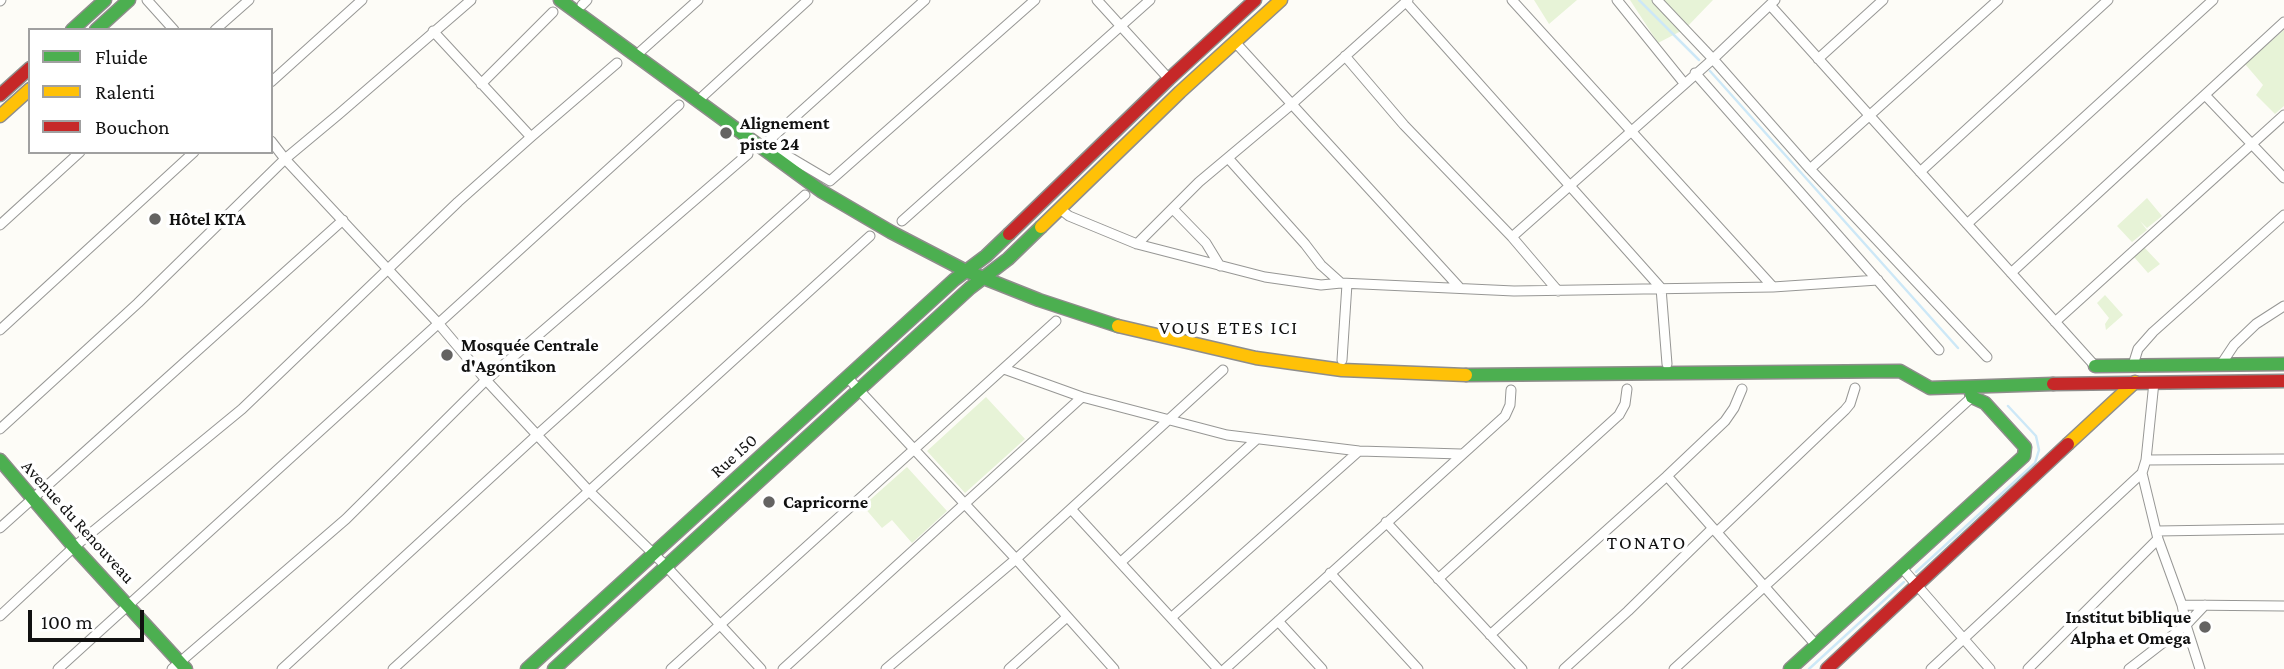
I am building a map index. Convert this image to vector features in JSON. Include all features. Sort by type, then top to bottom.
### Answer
[{"type":"main road","points":[[74,28],[105,0]]},
{"type":"main road","points":[[98,28],[130,0]]},
{"type":"main road","points":[[560,0],[821,191],[891,232],[966,271],[1067,310],[1123,328],[1236,354],[1342,370],[1437,375],[1900,371],[1930,388],[1971,392],[2135,382],[2284,381]]},
{"type":"main road","name":"Rue 150","points":[[527,669],[847,377],[986,256],[1168,79],[1255,0]]},
{"type":"main road","name":"Rue 150","points":[[554,669],[665,565],[1008,258],[1281,0]]},
{"type":"main road","points":[[0,95],[28,70]]},
{"type":"main road","points":[[0,116],[28,91]]},
{"type":"main road","points":[[2095,366],[2284,364]]},
{"type":"main road","points":[[1827,669],[2135,382]]},
{"type":"main road","points":[[1790,669],[2024,456],[2025,447],[1985,403],[1971,392]]},
{"type":"main road","name":"Avenue du Renouveau","points":[[0,460],[179,667]]},
{"type":"street","points":[[147,0],[172,28]]},
{"type":"street","points":[[217,28],[249,0]]},
{"type":"street","points":[[273,80],[362,0]]},
{"type":"street","points":[[0,429],[138,303],[285,159],[471,0]]},
{"type":"street","points":[[641,51],[698,0]]},
{"type":"street","points":[[703,96],[808,0]]},
{"type":"street","points":[[766,143],[925,0]]},
{"type":"street","points":[[581,2],[641,51],[766,143],[830,181],[1035,0]]},
{"type":"street","points":[[1097,0],[1168,79]]},
{"type":"street","points":[[902,221],[1150,0]]},
{"type":"street","points":[[1512,0],[1773,287]]},
{"type":"street","points":[[1616,0],[1684,83]]},
{"type":"street","points":[[1657,0],[1810,169],[1987,357]]},
{"type":"street","points":[[1818,58],[1883,0]]},
{"type":"street","points":[[1810,169],[1998,0]]},
{"type":"street","points":[[1920,172],[2107,0]]},
{"type":"street","points":[[1967,225],[2213,0]]},
{"type":"street","points":[[1137,244],[1199,182],[1292,104],[1407,1],[1661,288],[1667,364]]},
{"type":"street","points":[[1512,237],[1713,59],[1772,3],[1869,116],[2095,366]]},
{"type":"street","points":[[481,84],[553,12]]},
{"type":"street","points":[[2011,274],[2284,22]]},
{"type":"street","points":[[433,31],[531,136]]},
{"type":"street","points":[[1235,42],[1459,287]]},
{"type":"street","points":[[1345,56],[1404,125],[1512,237],[1558,291]]},
{"type":"street","points":[[0,616],[74,547],[242,409],[387,269],[531,136],[617,63]]},
{"type":"street","points":[[1695,73],[1939,350]]},
{"type":"street","points":[[2205,95],[2284,178]]},
{"type":"street","points":[[58,669],[679,105]]},
{"type":"street","points":[[2055,322],[2284,116]]},
{"type":"street","points":[[273,144],[589,491],[653,552],[761,669]]},
{"type":"street","points":[[0,225],[78,154]]},
{"type":"street","points":[[0,330],[192,154]]},
{"type":"street","points":[[179,667],[346,519],[486,380],[748,154]]},
{"type":"street","points":[[1228,158],[1321,265],[1344,283]]},
{"type":"street","points":[[282,669],[537,435],[805,195]]},
{"type":"street","points":[[1059,208],[1069,216],[1137,244],[1282,280],[1321,285],[1344,283],[1558,291],[1773,287],[1878,280]]},
{"type":"street","points":[[1172,209],[1206,243],[1220,266]]},
{"type":"street","points":[[2133,365],[2138,349],[2153,332],[2284,215]]},
{"type":"street","points":[[0,528],[343,220]]},
{"type":"street","points":[[393,669],[870,236]]},
{"type":"street","points":[[1342,360],[1344,283]]},
{"type":"street","points":[[2221,365],[2234,345],[2284,306]]},
{"type":"street","points":[[671,669],[1056,321]]},
{"type":"street","points":[[1004,369],[1082,397],[1168,421],[1257,439],[1359,450],[1461,454]]},
{"type":"street","points":[[886,669],[1016,559],[1223,370]]},
{"type":"street","points":[[847,377],[1114,669]]},
{"type":"street","points":[[1931,669],[2142,473],[2146,460],[2154,382]]},
{"type":"street","points":[[1564,669],[1845,410],[1855,388]]},
{"type":"street","points":[[1438,579],[1619,415],[1625,404],[1627,389]]},
{"type":"street","points":[[1490,635],[1667,477],[1725,421],[1742,389]]},
{"type":"street","points":[[1225,669],[1504,416],[1510,405],[1511,390]]},
{"type":"street","points":[[1674,669],[1971,392]]},
{"type":"street","points":[[783,669],[1082,397]]},
{"type":"street","points":[[1121,562],[1257,439]]},
{"type":"street","points":[[1172,617],[1359,450]]},
{"type":"street","points":[[2146,460],[2284,459]]},
{"type":"street","points":[[2142,473],[2158,535],[2200,669]]},
{"type":"street","points":[[1667,477],[1816,645]]},
{"type":"street","points":[[1071,509],[1218,669]]},
{"type":"street","points":[[1386,522],[1522,669]]},
{"type":"street","points":[[2028,669],[2158,535],[2284,529]]},
{"type":"street","points":[[1902,568],[1990,669]]},
{"type":"street","points":[[1330,573],[1418,669]]},
{"type":"street","points":[[2182,605],[2284,606]]},
{"type":"street","points":[[2129,669],[2186,625],[2205,605]]},
{"type":"street","points":[[1009,669],[1067,617]]},
{"type":"street","points":[[1278,621],[1322,669]]},
{"type":"green space","points":[[1534,0],[1577,0],[1549,24]]},
{"type":"green space","points":[[1630,0],[1713,0],[1685,29],[1658,43]]},
{"type":"green space","points":[[2284,30],[2284,106],[2275,114],[2256,95],[2263,85],[2245,64]]},
{"type":"green space","points":[[2147,198],[2162,216],[2147,228],[2140,221],[2147,230],[2132,242],[2117,226]]},
{"type":"green space","points":[[2142,245],[2160,264],[2148,273],[2134,257]]},
{"type":"green space","points":[[2105,295],[2123,315],[2106,330],[2105,324],[2109,318],[2097,303]]},
{"type":"green space","points":[[986,397],[1025,439],[965,493],[927,451]]},
{"type":"green space","points":[[907,467],[947,511],[912,543],[892,520],[882,528],[863,506]]},
{"type":"waterway","points":[[1639,0],[1699,60]]},
{"type":"waterway","points":[[1710,71],[1958,348]]},
{"type":"waterway","points":[[1916,572],[2035,463],[2039,450],[2036,436],[2008,406]]},
{"type":"waterway","points":[[1809,669],[1904,582]]},
{"type":"traffic: fast","points":[[74,28],[105,0]]},
{"type":"traffic: fast","points":[[98,28],[129,0]]},
{"type":"traffic: fast","points":[[560,0],[821,191],[891,232],[966,271],[1039,300],[1118,326]]},
{"type":"traffic: fast","points":[[554,669],[970,288],[1008,259],[1041,227]]},
{"type":"traffic: fast","points":[[527,669],[954,280],[986,256],[1009,234]]},
{"type":"traffic: fast","points":[[2095,366],[2284,364]]},
{"type":"traffic: fast","points":[[1466,375],[1900,371],[1930,388],[2053,384]]},
{"type":"traffic: fast","points":[[1790,669],[2024,456],[2025,447],[1985,403],[1972,397],[1970,387]]},
{"type":"traffic: fast","points":[[0,460],[74,547],[186,669]]},
{"type":"traffic: slow","points":[[1041,227],[1180,92],[1281,0]]},
{"type":"traffic: slow","points":[[0,116],[28,91]]},
{"type":"traffic: slow","points":[[1118,326],[1256,358],[1342,370],[1466,375]]},
{"type":"traffic: slow","points":[[2068,444],[2135,382]]},
{"type":"traffic: jam","points":[[1009,234],[1255,0]]},
{"type":"traffic: jam","points":[[0,95],[28,70]]},
{"type":"traffic: jam","points":[[2053,384],[2284,381]]},
{"type":"traffic: jam","points":[[1827,669],[2068,444]]},
{"type":"place","name":"Alignement piste 24","points":[[726,133]]},
{"type":"place","name":"Hôtel KTA","points":[[155,219]]},
{"type":"place","name":"Mosquée Centrale d'Agontikon","points":[[447,355]]},
{"type":"place","name":"Capricorne","points":[[769,502]]},
{"type":"place","name":"Institut biblique Alpha et Omega","points":[[2205,627]]},
{"type":"district","name":"VOUS ETES ICI","points":[[1229,328]]},
{"type":"district","name":"TONATO","points":[[1647,543]]}]
